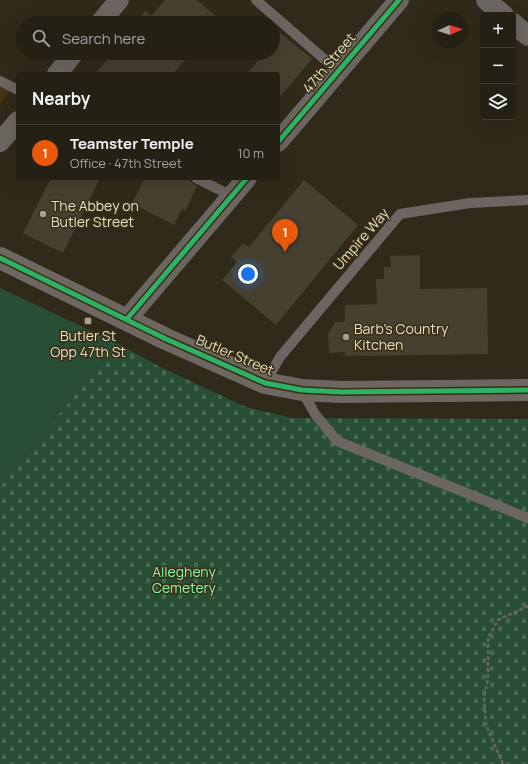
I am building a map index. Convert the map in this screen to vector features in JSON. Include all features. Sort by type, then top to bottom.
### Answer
[{"type":"main road","name":"Butler Street","points":[[0,258],[166,339],[265,383],[302,390],[341,392],[528,390]]},
{"type":"street","points":[[106,16],[119,0]]},
{"type":"street","name":"47th Street","points":[[280,140],[398,0]]},
{"type":"street","points":[[486,0],[500,12]]},
{"type":"street","points":[[516,26],[528,36]]},
{"type":"street","points":[[59,72],[68,60]]},
{"type":"street","points":[[0,142],[16,122]]},
{"type":"street","points":[[127,319],[245,180]]},
{"type":"lane","points":[[256,0],[274,16]]},
{"type":"lane","points":[[280,21],[338,71]]},
{"type":"lane","points":[[0,81],[16,89]]},
{"type":"lane","points":[[200,180],[232,196]]},
{"type":"lane","name":"Umpire Way","points":[[265,383],[280,357],[400,214],[470,203],[528,200]]},
{"type":"lane","points":[[302,390],[315,414],[337,442],[528,518]]},
{"type":"path","points":[[503,764],[486,725],[484,696],[488,680],[488,638],[498,620],[528,606]]},
{"type":"shaded area","points":[[0,83],[11,88],[0,106]]},
{"type":"green space","points":[[0,288],[117,343],[0,487]]},
{"type":"green space","name":"Allegheny Cemetery","points":[[117,343],[158,366],[246,407],[292,418],[528,419],[528,764],[0,764],[0,487]]},
{"type":"building","points":[[165,0],[197,0],[216,16],[151,16]]},
{"type":"building","points":[[145,11],[151,16],[141,16]]},
{"type":"building","points":[[280,33],[312,59],[280,97],[280,72],[249,72],[258,60],[280,60]]},
{"type":"building","points":[[107,60],[185,60],[175,72],[97,72]]},
{"type":"building","points":[[50,180],[99,180],[63,253],[23,233]]},
{"type":"building","points":[[144,180],[190,180],[197,186],[185,211],[182,209],[174,225],[132,203]]},
{"type":"building","points":[[304,180],[358,225],[276,325],[222,280],[237,262],[231,257],[243,243],[249,247]]},
{"type":"building","points":[[420,255],[420,289],[487,288],[488,354],[345,356],[345,352],[329,353],[328,334],[335,322],[345,322],[345,305],[377,304],[376,279],[384,279],[384,267],[391,267],[390,256]]},
{"type":"cycle path","points":[[280,140],[399,0]]},
{"type":"cycle path","points":[[127,319],[245,180]]},
{"type":"cycle path","points":[[0,258],[166,339],[265,383],[302,390],[341,392],[528,390]]},
{"type":"place","name":"The Abbey on Butler Street","points":[[43,214]]},
{"type":"place","name":"Teamster Temple","points":[[285,252]]},
{"type":"place","name":"Butler St Opp 47th St","points":[[88,321]]},
{"type":"place","name":"Barb's Country Kitchen","points":[[346,337]]}]
